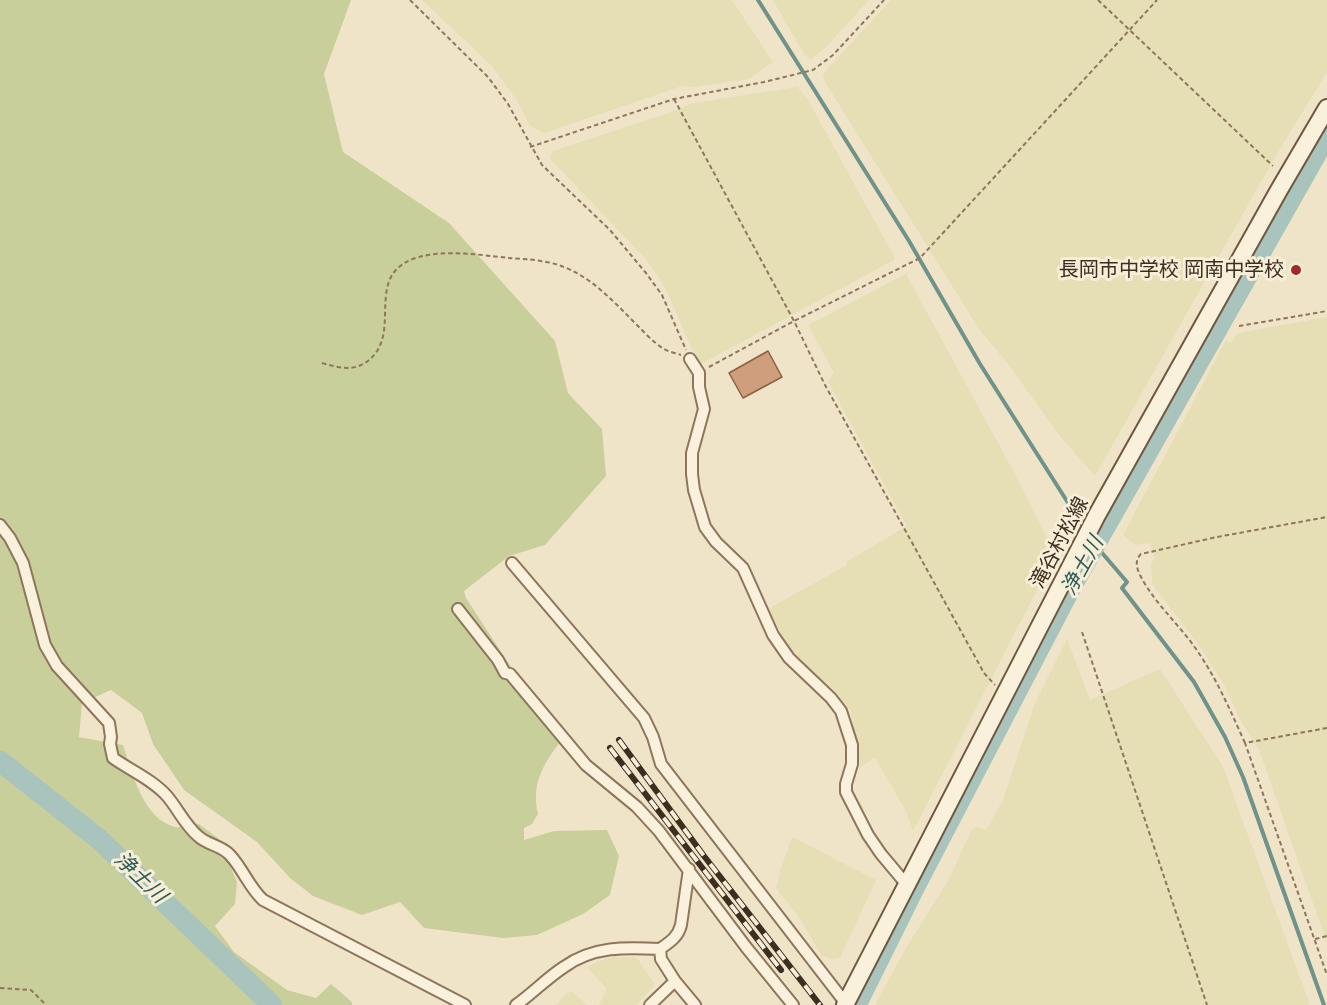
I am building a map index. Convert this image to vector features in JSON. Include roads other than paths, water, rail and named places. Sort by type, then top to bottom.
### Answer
[{"type":"main road","name":"滝谷村松線","points":[[846,1005],[1092,526],[1327,108]]},
{"type":"street","points":[[690,359],[699,373],[699,387],[704,409],[692,453],[692,474],[694,490],[705,527],[716,542],[743,568],[773,635],[789,658],[831,698],[841,711],[852,746],[852,764],[846,792],[868,835],[908,885]]},
{"type":"street","points":[[0,525],[10,538],[23,563],[45,645],[57,666],[109,723],[113,758],[158,787],[200,838],[222,848],[231,856],[252,889],[263,900],[465,1005]]},
{"type":"street","points":[[512,563],[644,717],[661,764],[846,1005]]},
{"type":"street","points":[[458,609],[498,660],[505,673],[510,674],[586,765],[637,807],[659,831],[746,947],[793,1005]]},
{"type":"street","points":[[516,1005],[564,967],[592,952],[625,946],[660,949],[673,940],[679,932],[689,869]]},
{"type":"street","points":[[660,949],[660,959],[695,1005]]},
{"type":"street","points":[[650,1005],[675,981]]},
{"type":"waterway","points":[[758,0],[909,241],[980,364],[1084,528]]},
{"type":"waterway","name":"浄土川","points":[[856,1005],[915,886],[1071,587],[1327,135]]},
{"type":"waterway","points":[[1091,540],[1127,582],[1122,588],[1194,682],[1225,737],[1243,777],[1324,1005]]},
{"type":"waterway","name":"浄土川","points":[[0,761],[100,840],[272,1005]]},
{"type":"railway","points":[[619,740],[704,856],[820,1005]]},
{"type":"railway","points":[[610,748],[781,970]]},
{"type":"place","name":"長岡市中学校 岡南中学校","points":[[1296,270]]}]
